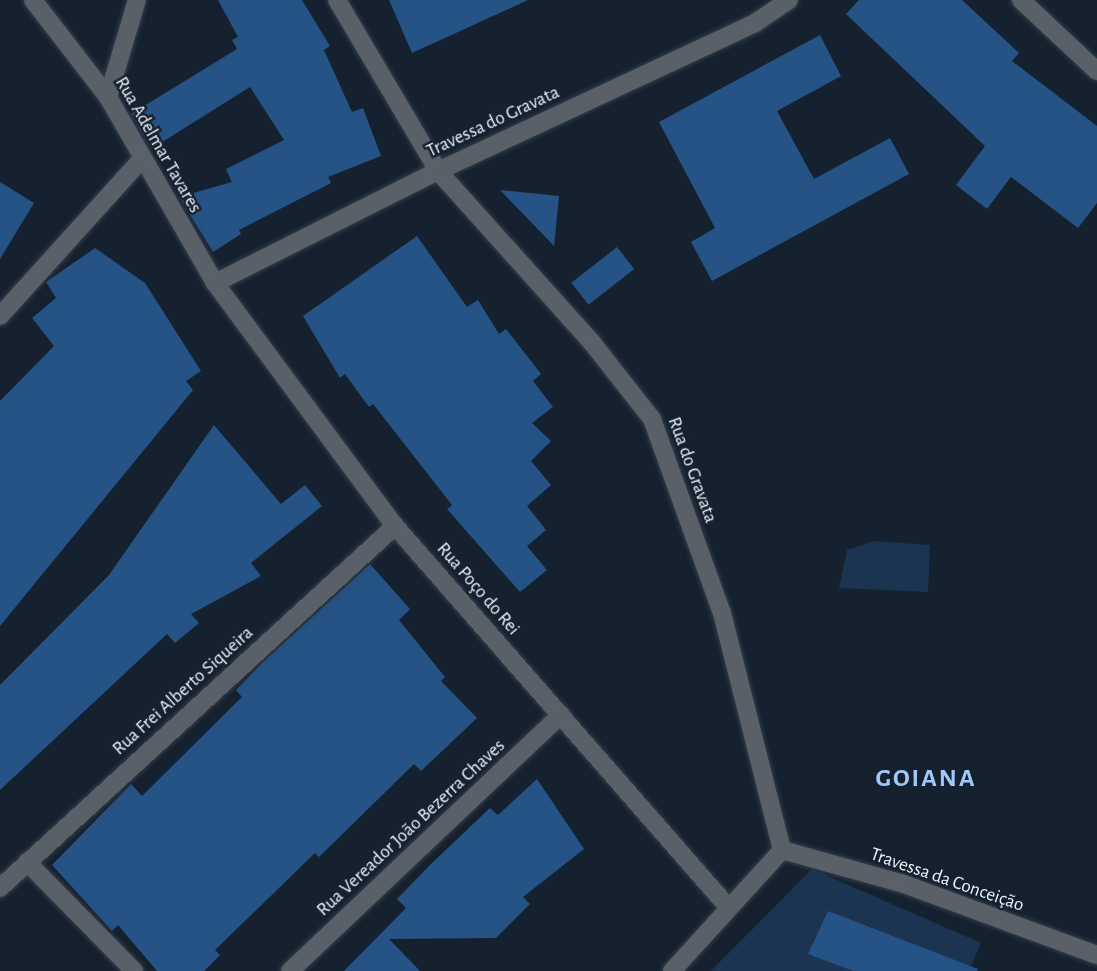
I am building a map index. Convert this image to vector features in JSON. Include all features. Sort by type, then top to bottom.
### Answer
[{"type":"street","name":"Rua Adelmar Tavares","points":[[33,0],[108,97],[141,160],[215,283]]},
{"type":"street","points":[[108,97],[137,0]]},
{"type":"street","name":"Rua do Gravata","points":[[337,0],[438,171],[593,344],[652,419],[722,613],[782,850]]},
{"type":"street","name":"Travessa do Gravata","points":[[215,283],[438,171],[755,23],[789,0]]},
{"type":"street","points":[[1021,0],[1097,71]]},
{"type":"street","points":[[0,316],[141,160]]},
{"type":"street","name":"Rua Poço do Rei","points":[[215,283],[395,526],[729,908]]},
{"type":"street","name":"Rua Frei Alberto Siqueira","points":[[0,888],[395,526]]},
{"type":"street","name":"Rua Vereador João Bezerra Chaves","points":[[290,971],[561,715]]},
{"type":"street","points":[[672,971],[782,850]]},
{"type":"street","name":"Travessa da Conceição","points":[[782,850],[904,884],[1097,955]]},
{"type":"street","points":[[27,862],[134,971]]},
{"type":"shaded area","points":[[874,541],[930,545],[928,592],[839,588],[847,550]]},
{"type":"shaded area","points":[[812,869],[981,943],[969,971],[711,971]]},
{"type":"building","points":[[218,0],[302,0],[330,46],[324,50],[352,112],[363,108],[381,156],[328,177],[331,183],[239,230],[241,234],[213,252],[179,197],[232,182],[226,169],[284,140],[250,87],[151,149],[131,114],[237,49],[232,40],[238,37]]},
{"type":"building","points":[[389,0],[528,0],[412,53]]},
{"type":"building","points":[[859,0],[962,0],[1019,53],[1012,61],[1097,126],[1097,203],[1078,228],[1011,177],[987,209],[956,185],[985,146],[846,14]]},
{"type":"building","points":[[820,35],[841,76],[777,111],[814,179],[890,138],[909,174],[712,281],[691,242],[715,228],[659,122]]},
{"type":"building","points":[[0,182],[34,203],[0,259]]},
{"type":"building","points":[[500,190],[559,196],[554,246]]},
{"type":"building","points":[[417,236],[467,307],[478,300],[499,334],[506,329],[541,374],[533,381],[553,407],[532,423],[551,441],[531,461],[551,485],[527,506],[546,530],[527,546],[547,570],[520,592],[447,509],[452,505],[373,404],[369,407],[345,374],[340,378],[303,316]]},
{"type":"building","points":[[617,247],[634,269],[589,305],[571,283]]},
{"type":"building","points":[[95,248],[145,283],[201,371],[186,381],[193,390],[0,626],[0,401],[54,346],[32,318],[56,298],[46,282]]},
{"type":"building","points":[[214,425],[281,504],[305,485],[322,506],[251,563],[261,576],[191,614],[199,623],[175,643],[167,634],[0,790],[0,685],[109,575]]},
{"type":"building","points":[[370,564],[410,609],[399,620],[445,677],[441,681],[477,718],[421,771],[414,764],[319,857],[315,853],[215,950],[220,955],[204,971],[157,971],[118,925],[112,931],[52,865],[131,784],[142,796],[242,697],[236,690],[263,662]]},
{"type":"building","points":[[537,779],[584,849],[523,897],[530,904],[496,938],[389,939],[420,971],[344,971],[406,908],[397,899],[432,863],[490,808],[498,815]]},
{"type":"building","points":[[828,911],[978,969],[853,971],[808,954]]},
{"type":"district","name":"GOIANA","points":[[926,779]]}]
